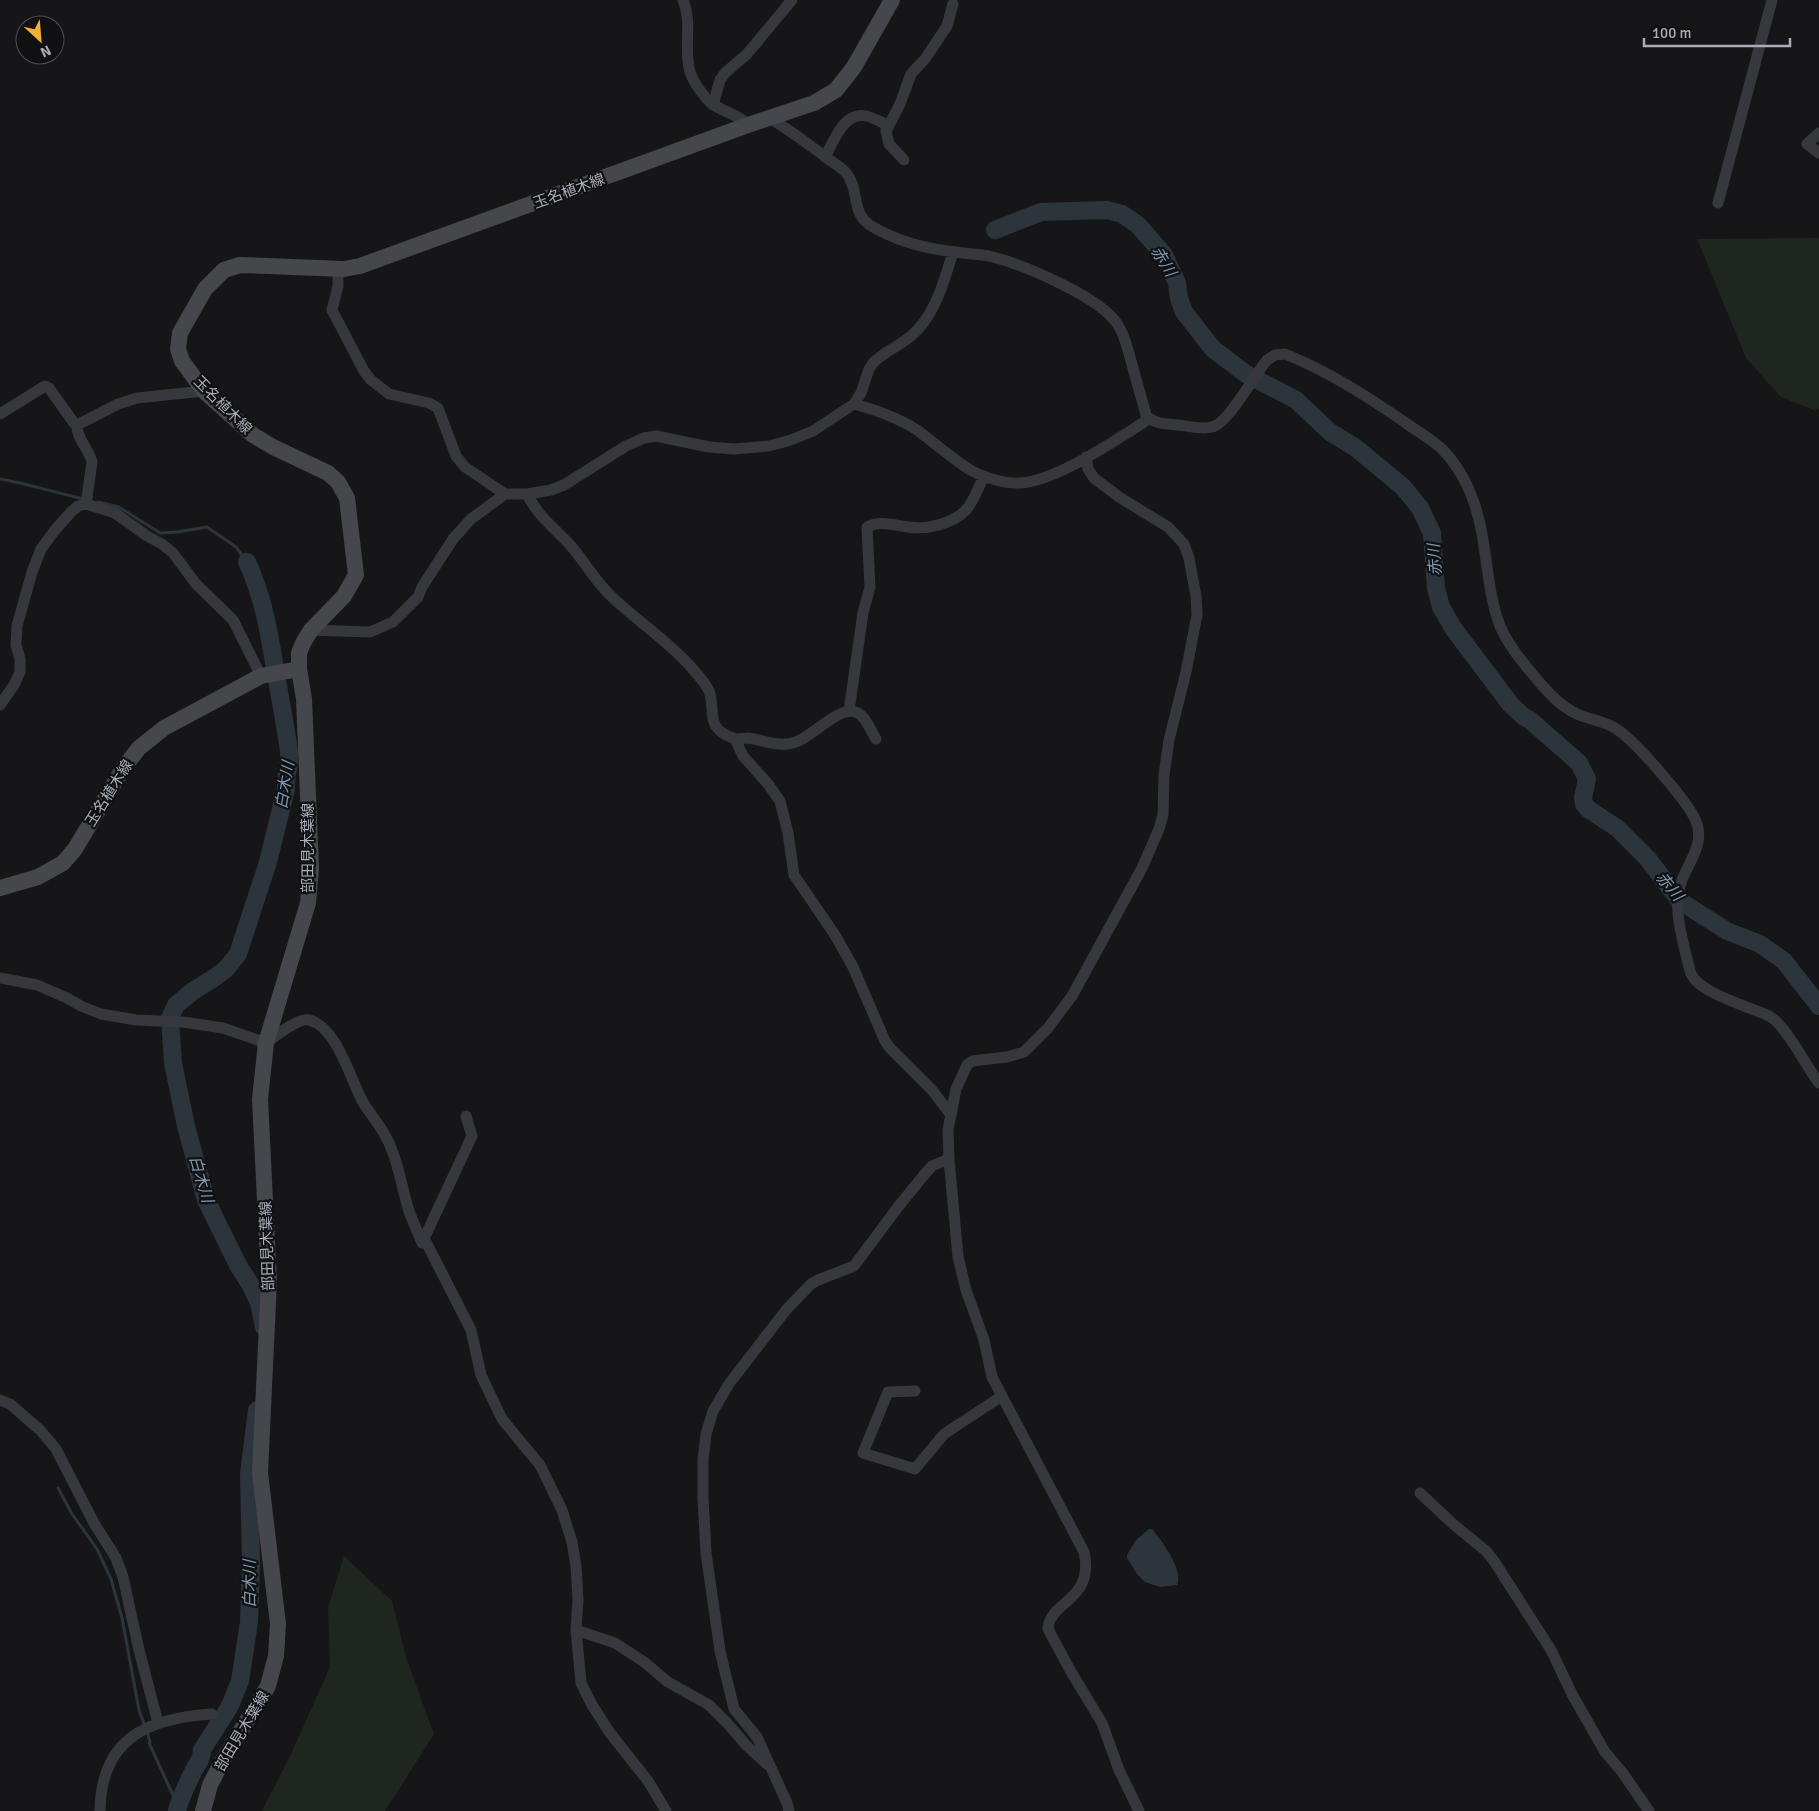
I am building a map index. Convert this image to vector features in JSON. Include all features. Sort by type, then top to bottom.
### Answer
[{"type":"main road","name":"玉名植木線","points":[[0,888],[38,877],[63,864],[75,849],[124,767],[139,748],[164,728],[277,673],[299,653],[303,642],[311,630],[344,596],[356,575],[347,498],[338,482],[328,473],[273,448],[253,435],[204,391],[182,360],[178,349],[180,333],[205,289],[224,270],[240,265],[338,269],[360,266],[748,125],[814,103],[836,90],[854,67],[892,0]]},
{"type":"main road","name":"部田見木葉線","points":[[203,1811],[210,1785],[268,1686],[276,1656],[278,1624],[260,1473],[270,1281],[260,1099],[266,1043],[308,903],[311,868],[304,698],[277,673]]},
{"type":"street","points":[[683,0],[688,17],[688,61],[690,73],[701,91],[713,105],[737,116],[748,125]]},
{"type":"street","points":[[713,105],[720,80],[725,73],[747,54],[792,0]]},
{"type":"street","points":[[1718,203],[1772,0]]},
{"type":"street","points":[[904,160],[889,144],[886,131],[900,104],[911,74],[925,59],[947,26],[953,4]]},
{"type":"street","points":[[825,157],[847,120],[854,116],[868,116],[888,125]]},
{"type":"street","points":[[770,118],[806,142],[846,173],[853,188],[859,212],[870,225],[903,240],[953,252],[988,256],[1014,264],[1054,281],[1095,302],[1112,315],[1125,339],[1146,415],[1149,419],[1166,424],[1196,427],[1218,425],[1227,417],[1267,360],[1275,355],[1285,354],[1351,387],[1381,406],[1443,451],[1460,473],[1474,501],[1481,529],[1496,614],[1504,634],[1512,647],[1560,703],[1580,715],[1616,728],[1628,738],[1649,760],[1693,814],[1698,825],[1699,843],[1680,886],[1678,912],[1691,973],[1701,986],[1707,990],[1778,1022],[1819,1083]]},
{"type":"street","points":[[1819,133],[1807,144],[1819,153]]},
{"type":"street","points":[[338,269],[338,286],[332,310],[364,371],[371,380],[390,394],[429,403],[438,408],[456,456],[465,467],[505,494],[528,494],[551,490],[564,484],[626,446],[644,438],[656,436],[709,447],[734,449],[769,446],[813,431],[854,404],[861,393],[873,363],[914,334],[939,294],[953,252]]},
{"type":"street","points":[[0,414],[45,386],[49,388],[74,423],[77,424]]},
{"type":"street","points":[[77,424],[118,404],[137,398],[204,391]]},
{"type":"street","points":[[854,404],[892,416],[915,429],[972,471],[1010,483],[1020,483],[1041,478],[1086,457],[1149,419]]},
{"type":"street","points":[[0,705],[14,685],[20,672],[20,659],[16,645],[16,626],[41,549],[71,512],[87,498],[92,462],[91,456],[76,431],[77,424]]},
{"type":"street","points":[[1086,457],[1088,469],[1094,478],[1118,497],[1168,526],[1184,544],[1189,558],[1196,596],[1197,615],[1186,672],[1169,740],[1164,774],[1163,815],[1142,868],[1072,996],[1048,1028],[1024,1052],[1007,1057],[972,1061],[967,1065],[956,1089],[950,1115],[948,1130],[949,1159],[958,1257],[964,1282],[984,1340],[992,1377],[1080,1544],[1086,1561],[1087,1570],[1081,1586],[1051,1616],[1048,1628],[1070,1670],[1102,1723],[1119,1770],[1139,1811]]},
{"type":"street","points":[[849,711],[863,613],[870,587],[867,527],[874,523],[915,528],[940,525],[953,519],[966,509],[984,476]]},
{"type":"street","points":[[311,630],[370,632],[393,622],[418,597],[422,587],[453,539],[471,519],[505,494]]},
{"type":"street","points":[[528,494],[543,518],[571,546],[592,576],[611,596],[680,655],[693,669],[709,692],[712,717],[715,724],[720,730],[735,739],[743,756],[768,784],[780,801],[788,832],[794,875],[835,935],[853,968],[885,1040],[890,1048],[932,1090],[950,1115]]},
{"type":"street","points":[[87,498],[115,513],[173,553],[196,584],[233,620],[277,673]]},
{"type":"street","points":[[735,739],[746,738],[777,745],[797,742],[826,722],[849,711],[856,712],[862,716],[876,739]]},
{"type":"street","points":[[0,978],[37,985],[101,1014],[136,1020],[183,1022],[223,1028],[266,1043],[292,1025],[307,1020],[319,1023],[328,1033],[341,1055],[364,1104],[382,1128],[393,1152],[409,1211],[422,1243],[472,1136],[466,1116]]},
{"type":"street","points":[[789,1811],[757,1737],[734,1709],[720,1652],[706,1554],[702,1498],[706,1434],[713,1411],[728,1384],[786,1310],[811,1284],[854,1266],[924,1175],[932,1166],[949,1159]]},
{"type":"street","points":[[424,1238],[471,1330],[481,1375],[502,1419],[540,1465],[562,1510],[572,1542],[576,1566],[578,1600],[576,1630],[581,1682],[592,1705],[610,1732],[648,1781],[666,1811]]},
{"type":"street","points":[[915,1392],[888,1392],[863,1453],[915,1469],[944,1434],[1002,1396]]},
{"type":"street","points":[[0,1400],[10,1404],[40,1430],[56,1449],[94,1523],[116,1558],[158,1723]]},
{"type":"street","points":[[1420,1493],[1453,1524],[1486,1551],[1494,1561],[1551,1650],[1573,1696],[1605,1752],[1622,1772],[1649,1811]]},
{"type":"street","points":[[576,1630],[615,1644],[644,1662],[668,1682],[709,1705],[747,1746],[772,1768]]},
{"type":"street","points":[[100,1811],[102,1788],[113,1755],[131,1738],[158,1723],[192,1715],[212,1714]]},
{"type":"shaded area","points":[[1819,238],[1819,408],[1816,411],[1781,397],[1746,358],[1697,239]]},
{"type":"shaded area","points":[[1149,1529],[1152,1529],[1161,1541],[1175,1564],[1178,1579],[1177,1585],[1160,1587],[1145,1582],[1137,1574],[1127,1558],[1136,1540]]},
{"type":"shaded area","points":[[344,1556],[392,1601],[406,1657],[434,1734],[385,1811],[262,1811],[291,1754],[330,1667],[328,1608]]},
{"type":"waterway","name":"赤川","points":[[995,230],[1041,212],[1107,210],[1122,214],[1138,225],[1164,255],[1177,283],[1179,298],[1184,312],[1213,349],[1246,374],[1296,400],[1330,432],[1356,448],[1403,487],[1420,508],[1432,533],[1436,588],[1441,607],[1453,628],[1511,705],[1579,763],[1587,779],[1583,798],[1584,804],[1588,809],[1617,828],[1648,859],[1680,901],[1727,931],[1760,944],[1784,961],[1819,1006]]},
{"type":"waterway","points":[[0,479],[84,499]]},
{"type":"waterway","points":[[98,502],[119,507],[160,533],[207,527],[236,547],[247,562]]},
{"type":"waterway","name":"白木川","points":[[247,562],[266,620],[285,725],[289,752],[286,789],[268,862],[238,954],[226,969],[176,1005],[170,1018],[173,1063],[186,1126],[206,1200],[259,1303],[264,1327]]},
{"type":"waterway","name":"白木川","points":[[177,1811],[186,1786],[200,1759],[202,1750],[230,1706],[240,1681],[249,1622],[251,1563],[249,1474],[257,1410]]},
{"type":"waterway","points":[[58,1488],[72,1514],[97,1549],[111,1579],[122,1618],[139,1710],[145,1726]]},
{"type":"waterway","points":[[147,1731],[149,1743],[178,1806]]}]
